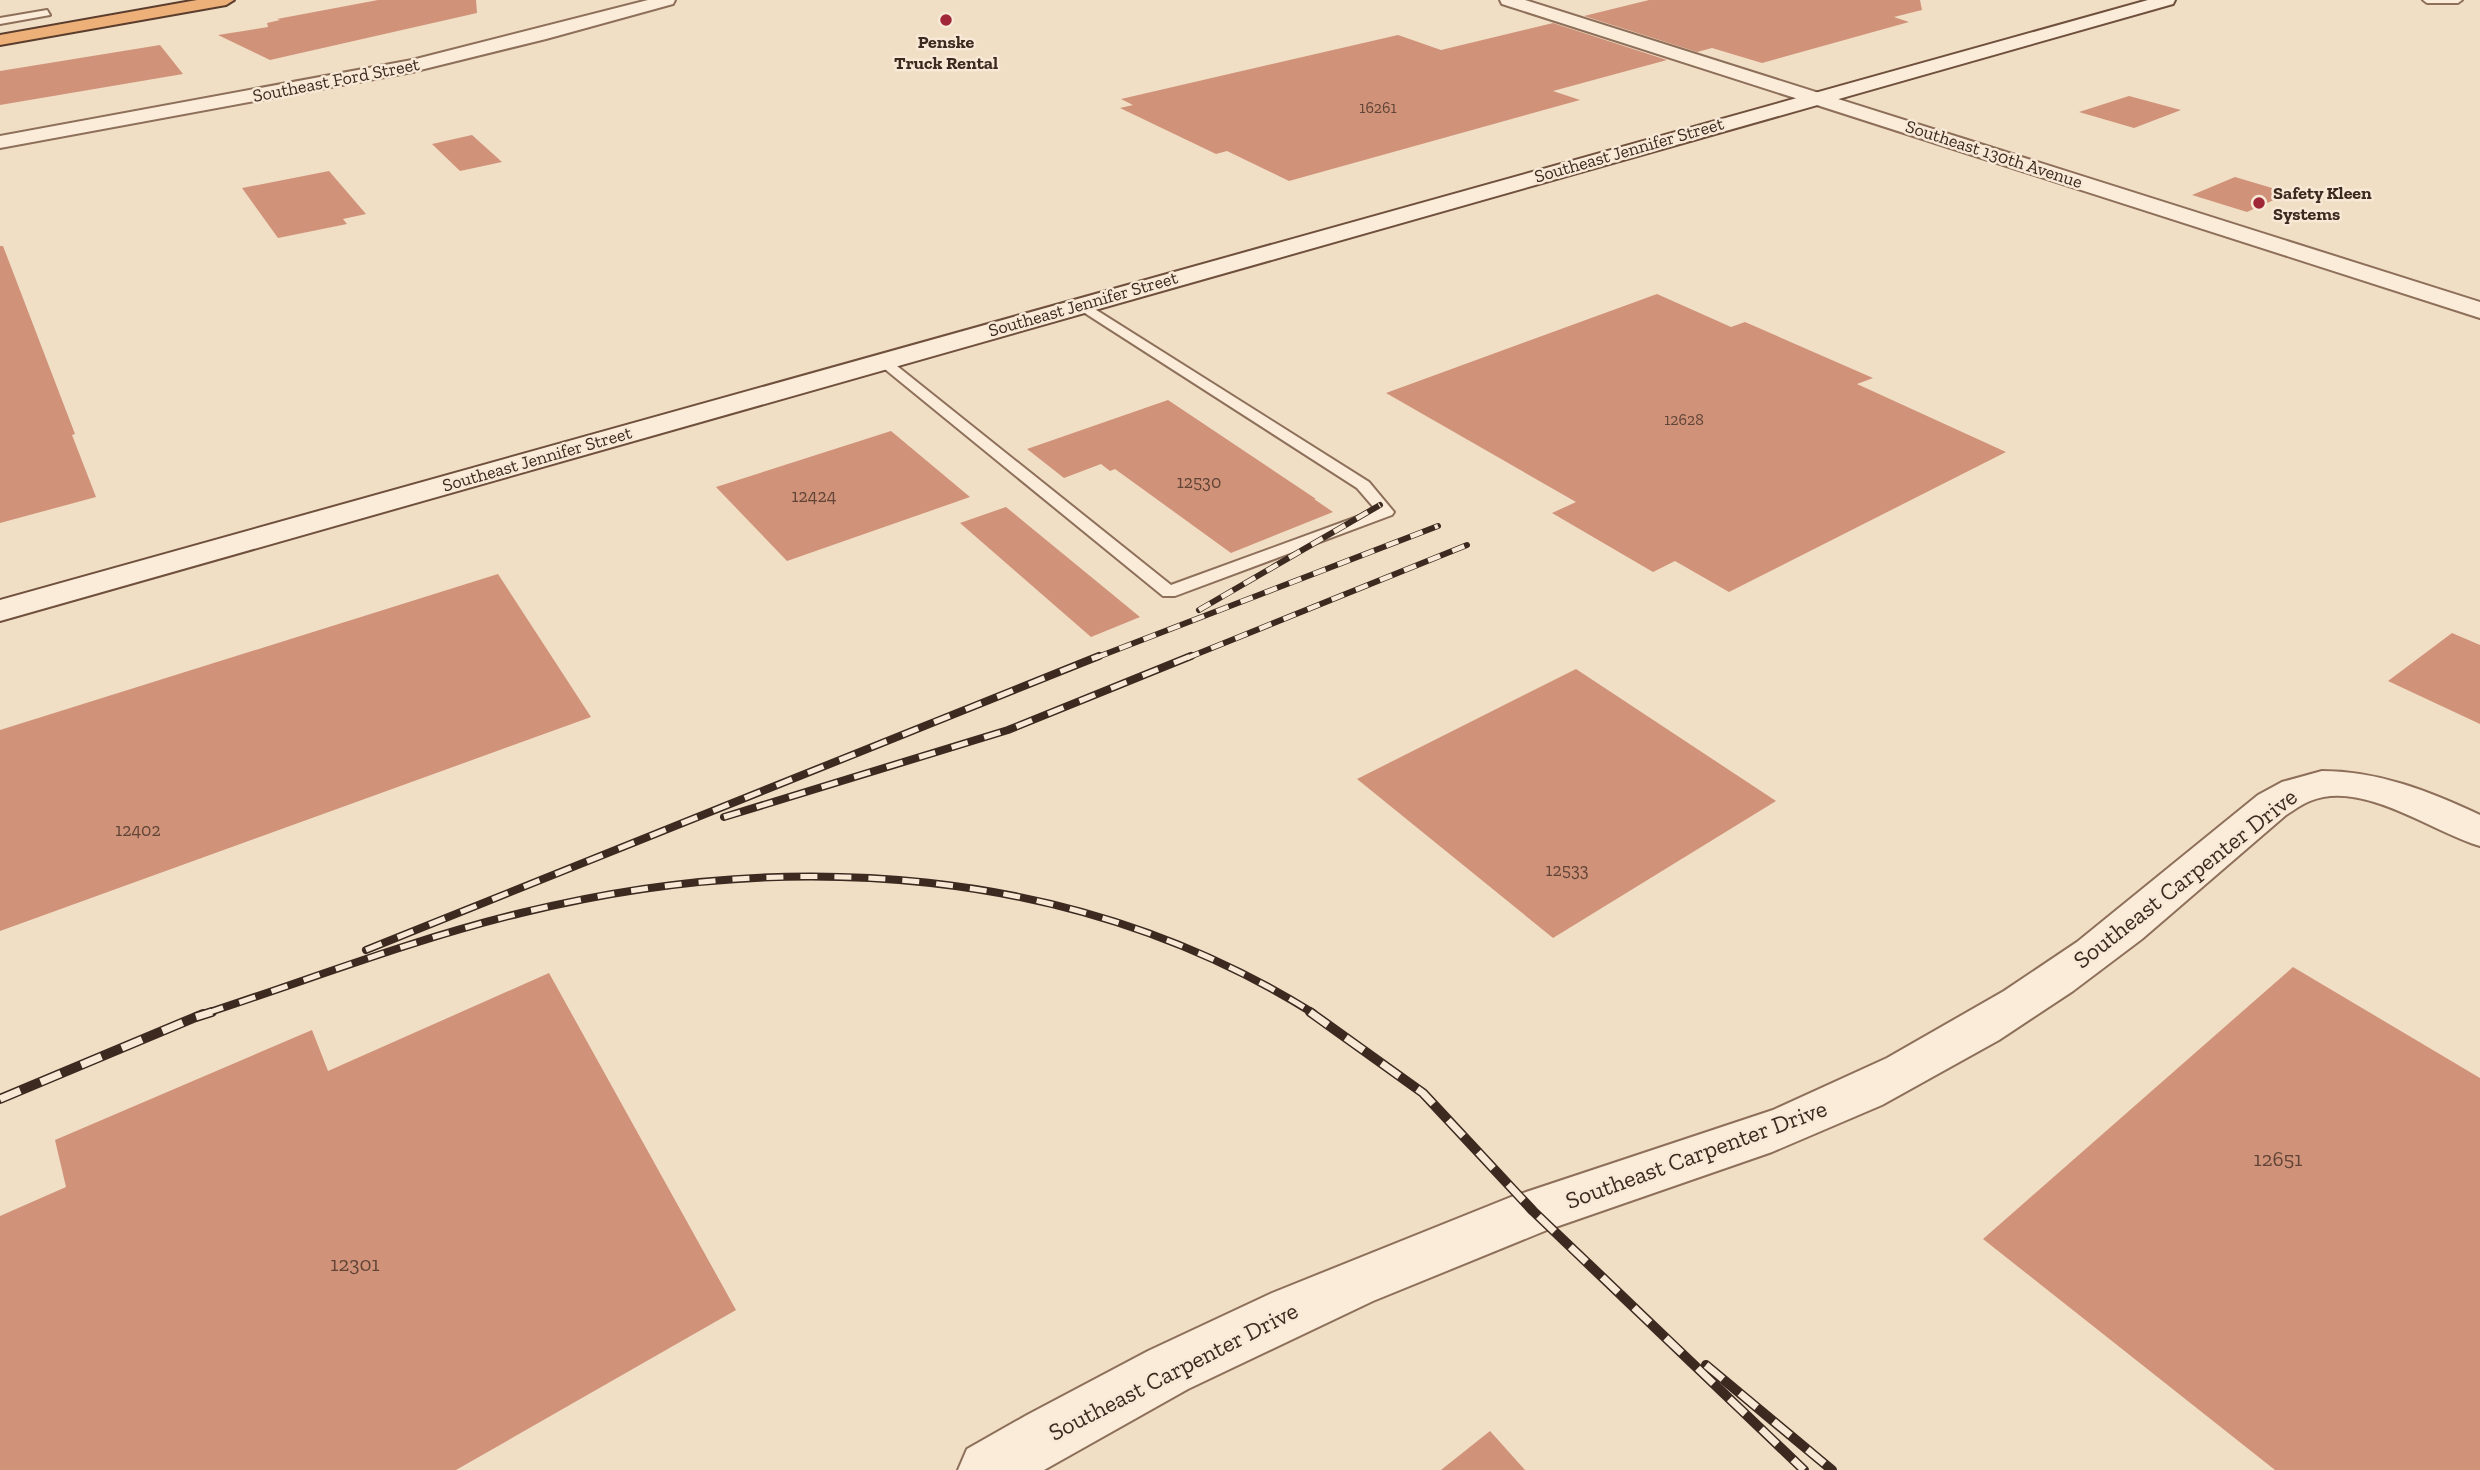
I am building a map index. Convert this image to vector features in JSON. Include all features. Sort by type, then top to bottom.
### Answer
[{"type":"highway","points":[[0,40],[226,0]]},
{"type":"street","name":"Southeast Ford Street","points":[[0,142],[411,66],[540,36],[667,0]]},
{"type":"street","name":"Southeast 130th Avenue","points":[[1508,0],[2480,310]]},
{"type":"street","name":"Southeast Jennifer Street","points":[[0,611],[2167,0]]},
{"type":"street","name":"Southeast Carpenter Drive","points":[[988,1470],[1124,1391],[1194,1355],[1318,1298],[1533,1212],[1639,1179],[1757,1136],[1825,1110],[1874,1086],[1997,1017],[2058,977],[2126,929],[2272,805],[2294,790],[2331,783],[2368,788],[2407,800],[2480,832]]},
{"type":"lane","points":[[2427,0],[2458,0]]},
{"type":"lane","points":[[0,21],[47,13]]},
{"type":"lane","points":[[882,361],[1169,592],[1386,512],[1363,485],[1082,305]]},
{"type":"building","points":[[378,0],[476,0],[477,13],[270,60],[218,35],[268,27],[267,23],[280,20],[277,19]]},
{"type":"building","points":[[1649,0],[1920,0],[1922,10],[1894,17],[1909,22],[1762,63],[1712,48],[1697,52],[1584,16]]},
{"type":"building","points":[[1553,23],[1667,60],[1553,91],[1580,100],[1289,181],[1227,151],[1216,154],[1120,108],[1133,105],[1121,99],[1398,35],[1441,50]]},
{"type":"building","points":[[160,45],[183,74],[0,105],[0,71]]},
{"type":"building","points":[[2129,96],[2181,110],[2134,128],[2079,112]]},
{"type":"building","points":[[472,135],[502,162],[460,171],[432,144]]},
{"type":"building","points":[[329,171],[366,214],[343,219],[347,224],[278,238],[242,188]]},
{"type":"building","name":"Safety Kleen Systems","points":[[2235,177],[2289,193],[2247,212],[2192,195]]},
{"type":"building","points":[[0,246],[3,246],[75,434],[72,435],[96,497],[0,523]]},
{"type":"building","points":[[1657,294],[1731,327],[1745,322],[1873,378],[1857,384],[2006,452],[1729,592],[1675,561],[1653,572],[1552,513],[1576,502],[1386,393]]},
{"type":"building","points":[[1168,400],[1333,512],[1231,553],[1115,469],[1110,471],[1101,464],[1064,478],[1027,449]]},
{"type":"building","points":[[891,431],[970,497],[787,561],[716,487]]},
{"type":"building","points":[[1006,507],[1140,617],[1091,637],[960,523]]},
{"type":"building","points":[[498,574],[591,717],[0,931],[0,730]]},
{"type":"building","points":[[2452,633],[2480,645],[2480,724],[2388,681]]},
{"type":"building","points":[[1576,669],[1776,801],[1553,938],[1357,779]]},
{"type":"building","points":[[2293,967],[2480,1078],[2480,1470],[2275,1470],[1983,1239]]},
{"type":"building","points":[[549,973],[736,1310],[456,1470],[0,1470],[0,1216],[66,1187],[55,1140],[312,1030],[328,1071]]},
{"type":"building","points":[[1490,1431],[1525,1470],[1441,1470]]},
{"type":"railway","points":[[1199,610],[1380,505]]},
{"type":"railway","points":[[1095,658],[1438,526]]},
{"type":"railway","points":[[1187,658],[1467,545]]},
{"type":"railway","points":[[366,950],[1099,656]]},
{"type":"railway","points":[[724,817],[1008,730],[1191,656]]},
{"type":"railway","points":[[207,1013],[402,947],[521,913],[622,892],[724,880],[826,877],[928,883],[1029,899],[1127,926],[1222,964],[1313,1013]]},
{"type":"railway","points":[[196,1017],[212,1012]]},
{"type":"railway","points":[[1310,1012],[1423,1093],[1533,1211],[1804,1470]]},
{"type":"railway","points":[[0,1099],[203,1014]]},
{"type":"railway","points":[[1706,1365],[1832,1470]]},
{"type":"place","name":"Penske Truck Rental","points":[[946,20]]},
{"type":"place","name":"Safety Kleen Systems","points":[[2259,203]]}]
